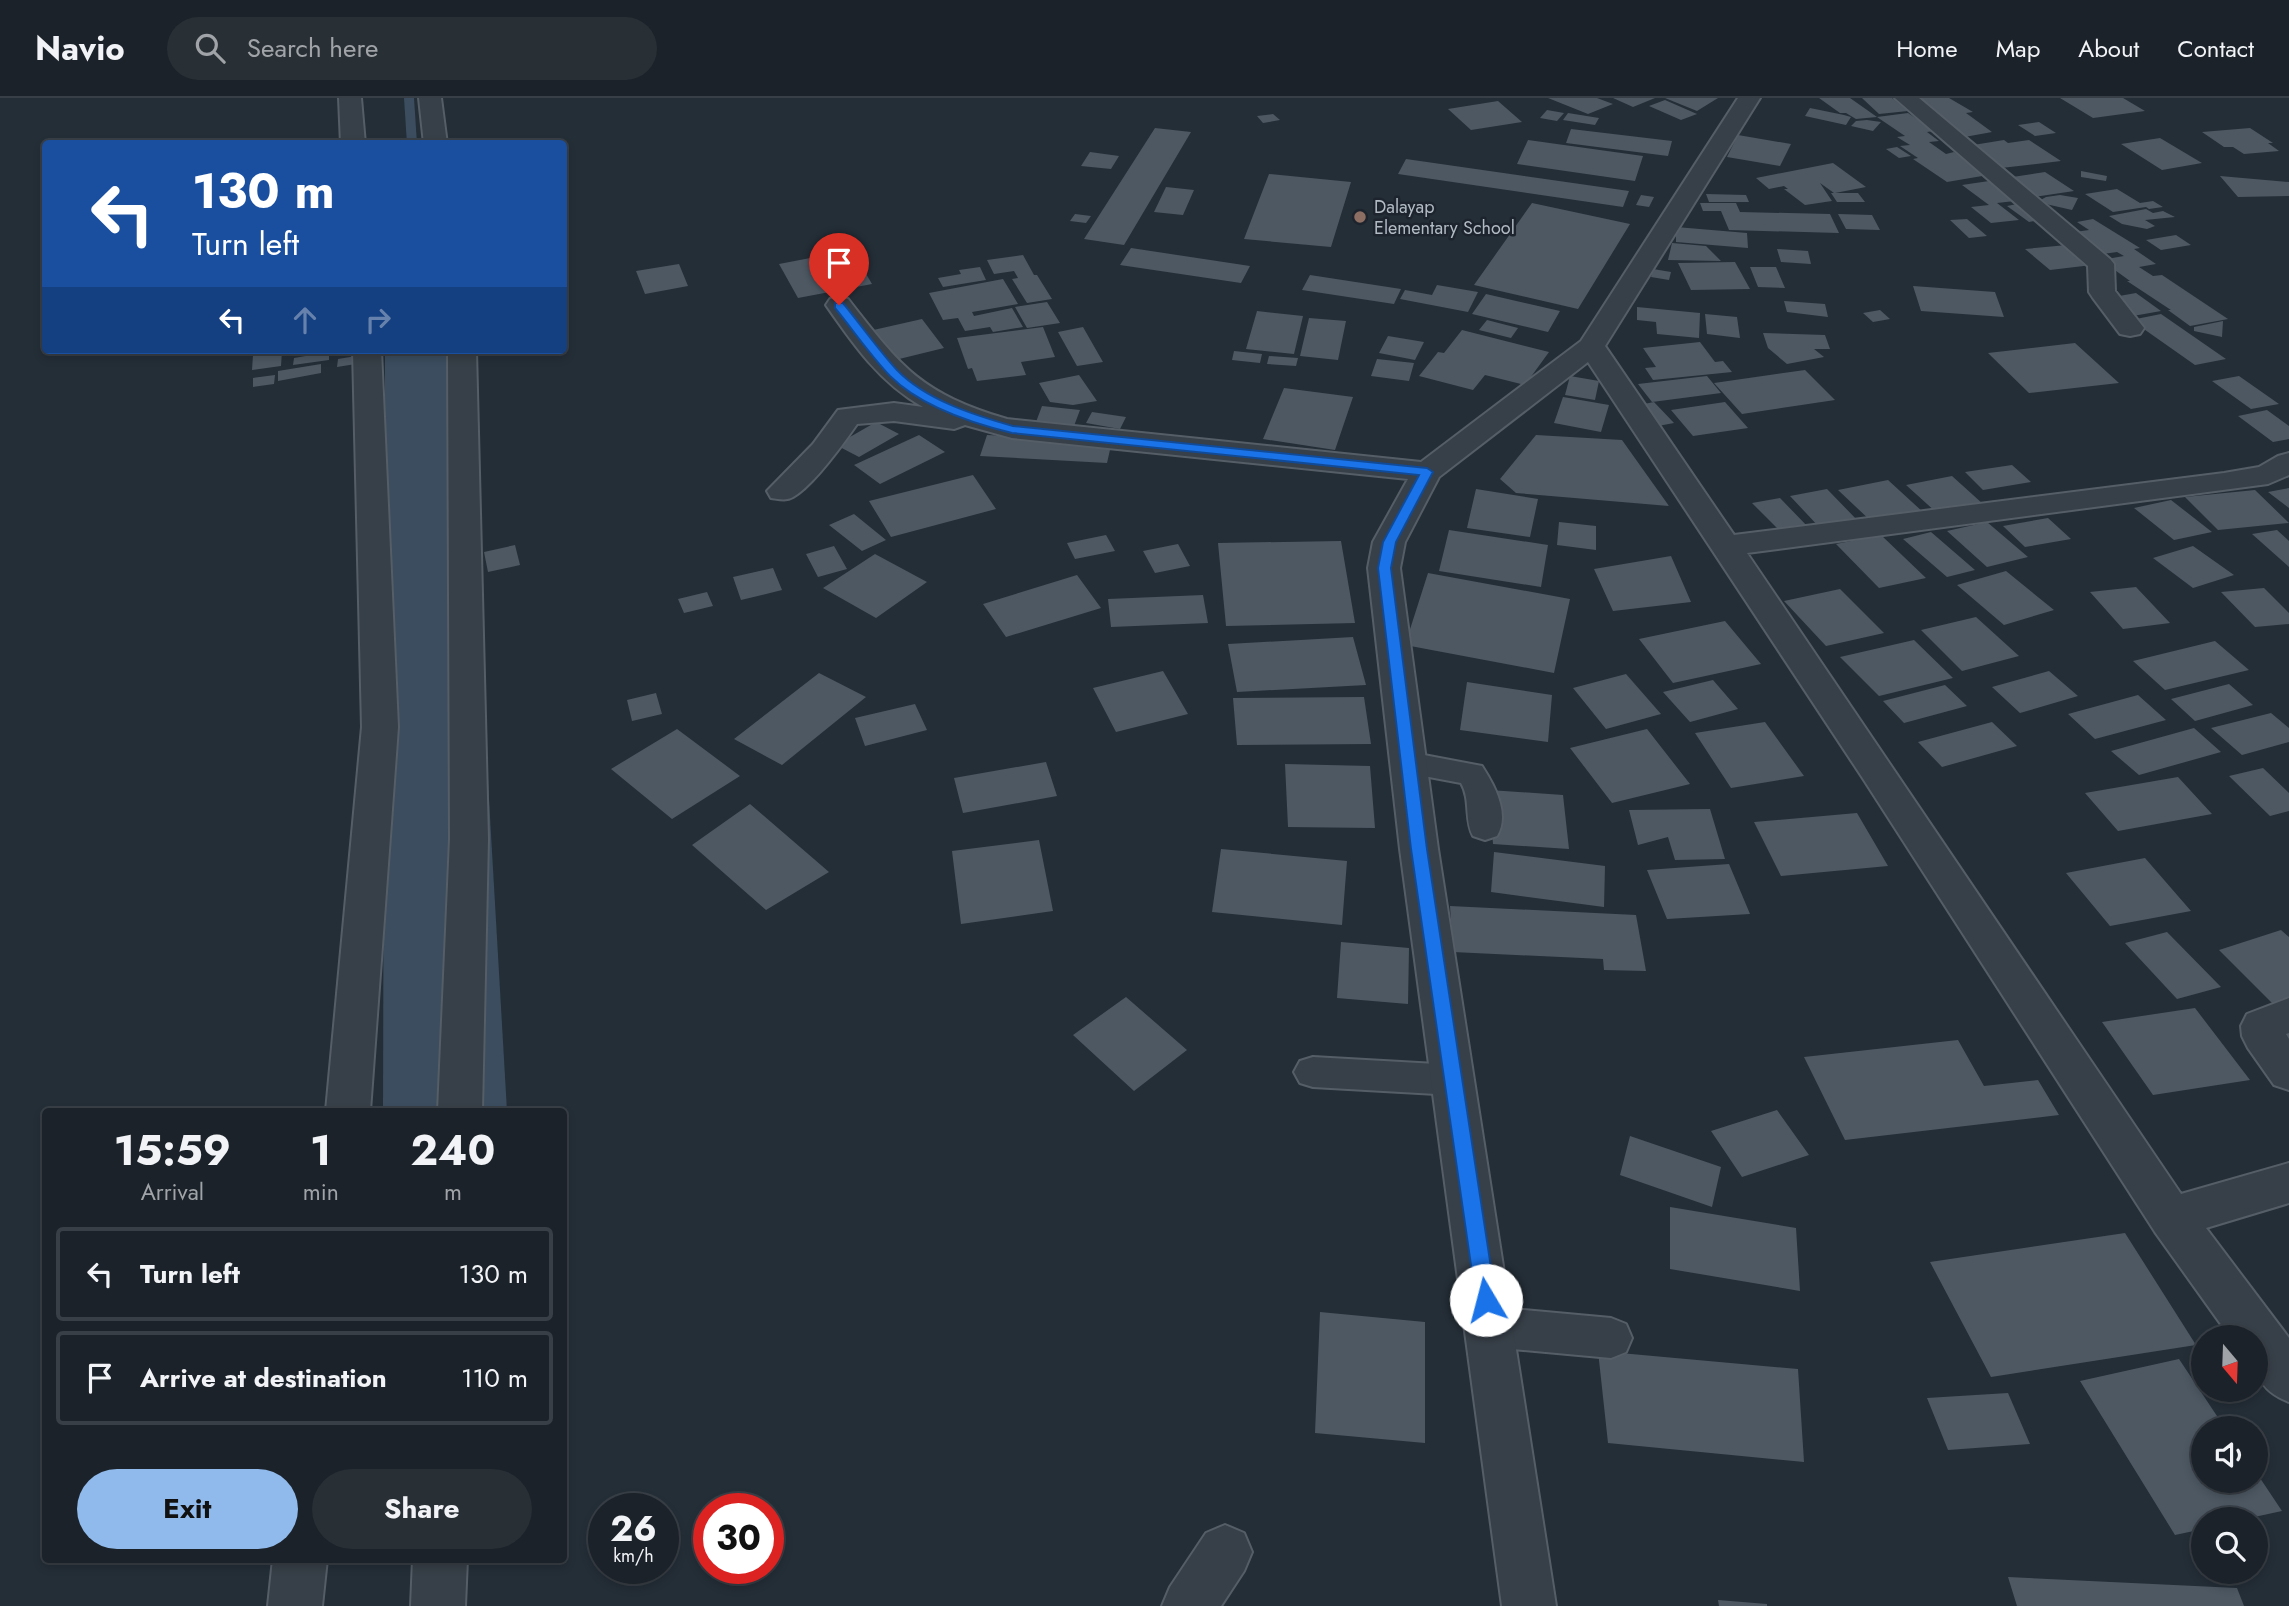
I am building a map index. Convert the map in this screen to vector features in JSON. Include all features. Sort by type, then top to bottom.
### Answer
[{"type":"street","points":[[350,98],[353,140]]},
{"type":"street","points":[[430,98],[435,140]]},
{"type":"street","points":[[1529,1606],[1408,763],[1384,568],[1389,542],[1427,472],[1591,346],[1749,98]]},
{"type":"street","points":[[1906,98],[2102,264],[2102,292],[2130,328]]},
{"type":"street","points":[[839,305],[894,373],[910,387],[955,411],[984,422],[1012,429],[1427,472]]},
{"type":"street","points":[[1591,346],[2171,1218],[2289,1378]]},
{"type":"street","points":[[348,1108],[364,950],[380,727],[367,354]]},
{"type":"street","points":[[460,1108],[469,839],[462,354]]},
{"type":"street","points":[[782,491],[824,450],[848,416],[894,412],[984,422]]},
{"type":"street","points":[[1724,546],[2224,482],[2268,475],[2289,461]]},
{"type":"street","points":[[2289,1015],[2262,1026],[2263,1036],[2289,1072]]},
{"type":"street","points":[[2171,1218],[2289,1183]]},
{"type":"street","points":[[1189,1606],[1225,1552]]},
{"type":"street","points":[[295,1606],[300,1563]]},
{"type":"street","points":[[438,1606],[440,1563]]},
{"type":"lane","points":[[1408,763],[1471,774],[1482,791],[1485,828]]},
{"type":"lane","points":[[1313,1072],[1454,1080]]},
{"type":"lane","points":[[1490,1327],[1611,1338]]},
{"type":"building","points":[[1548,98],[1597,98],[1613,104],[1588,114]]},
{"type":"building","points":[[1613,98],[1655,98],[1633,107]]},
{"type":"building","points":[[1665,98],[1718,98],[1697,111]]},
{"type":"building","points":[[1819,98],[1850,98],[1877,117],[1856,119],[1846,113],[1840,113]]},
{"type":"building","points":[[1862,98],[1892,98],[1908,111],[1879,114]]},
{"type":"building","points":[[1912,98],[1949,98],[1973,112],[1966,113],[1992,132],[1959,138]]},
{"type":"building","points":[[2060,98],[2123,98],[2145,111],[2093,118]]},
{"type":"building","points":[[1665,100],[1697,114],[1681,120],[1649,106]]},
{"type":"building","points":[[1498,101],[1522,122],[1471,130],[1448,109]]},
{"type":"building","points":[[1810,108],[1851,117],[1846,125],[1805,116]]},
{"type":"building","points":[[1547,110],[1564,113],[1557,121],[1540,118]]},
{"type":"building","points":[[1568,113],[1599,118],[1595,125],[1563,120]]},
{"type":"building","points":[[1908,113],[1935,131],[1927,132],[1939,141],[1929,142],[1946,154],[1954,152],[1988,175],[1947,182],[1913,159],[1918,158],[1900,146],[1910,145],[1897,137],[1905,136],[1877,117]]},
{"type":"building","points":[[1273,114],[1280,120],[1263,123],[1257,116]]},
{"type":"building","points":[[1856,121],[1881,122],[1873,131],[1851,126]]},
{"type":"building","points":[[2039,122],[2056,133],[2035,136],[2018,125]]},
{"type":"building","points":[[1155,128],[1191,132],[1124,245],[1084,239]]},
{"type":"building","points":[[2250,128],[2273,143],[2268,143],[2279,151],[2244,154],[2233,147],[2224,147],[2202,132]]},
{"type":"building","points":[[1571,129],[1672,141],[1668,156],[1566,143]]},
{"type":"building","points":[[1738,135],[1791,144],[1780,166],[1727,157]]},
{"type":"building","points":[[2160,138],[2202,163],[2162,170],[2121,144]]},
{"type":"building","points":[[1528,140],[1643,156],[1635,181],[1517,164]]},
{"type":"building","points":[[2004,140],[2008,143],[2029,140],[2061,161],[2001,168],[1967,146]]},
{"type":"building","points":[[1897,147],[1911,156],[1899,158],[1886,149]]},
{"type":"building","points":[[1090,152],[1119,156],[1111,169],[1081,166]]},
{"type":"building","points":[[1406,159],[1629,191],[1623,207],[1398,174]]},
{"type":"building","points":[[1833,163],[1866,187],[1835,193],[1858,193],[1865,202],[1837,202],[1831,193],[1834,193],[1820,183],[1832,201],[1805,205],[1784,189],[1788,189],[1784,186],[1769,189],[1756,178]]},
{"type":"building","points":[[2081,171],[2107,176],[2106,181],[2081,177]]},
{"type":"building","points":[[2045,172],[2074,191],[2034,197],[2006,178]]},
{"type":"building","points":[[1269,174],[1351,182],[1331,247],[1244,239]]},
{"type":"building","points":[[2220,176],[2289,182],[2289,196],[2238,197]]},
{"type":"building","points":[[1989,181],[2015,201],[1997,203],[2019,220],[1991,223],[1971,207],[1989,205],[1962,185]]},
{"type":"building","points":[[1166,187],[1194,190],[1183,215],[1154,212]]},
{"type":"building","points":[[2117,189],[2140,203],[2153,201],[2163,207],[2113,212],[2085,194]]},
{"type":"building","points":[[1706,194],[1746,195],[1749,202],[1709,202]]},
{"type":"building","points":[[1641,195],[1654,197],[1649,207],[1636,205]]},
{"type":"building","points":[[2060,195],[2078,198],[2072,210],[2037,202],[2046,197]]},
{"type":"building","points":[[1532,203],[1630,224],[1578,309],[1474,285]]},
{"type":"building","points":[[1700,203],[1736,203],[1740,212],[1830,214],[1839,233],[1729,230],[1721,211],[1703,211]]},
{"type":"building","points":[[2017,204],[2039,220],[2029,222],[2007,206]]},
{"type":"building","points":[[2146,209],[2153,213],[2163,211],[2175,217],[2145,220],[2155,226],[2147,229],[2122,224],[2109,216]]},
{"type":"building","points":[[1075,214],[1091,216],[1086,223],[1070,221]]},
{"type":"building","points":[[1838,214],[1872,215],[1880,230],[1846,229]]},
{"type":"building","points":[[1967,219],[1987,236],[1969,238],[1950,220]]},
{"type":"building","points":[[2093,219],[2140,248],[2134,249],[2156,264],[2139,267],[2153,276],[2162,275],[2228,319],[2190,326],[2127,281],[2130,281],[2101,260],[2124,256],[2117,252],[2103,254],[2075,232],[2089,230],[2077,222]]},
{"type":"building","points":[[1676,227],[1747,233],[1748,248],[1676,242]]},
{"type":"building","points":[[2176,235],[2191,245],[2161,250],[2146,240]]},
{"type":"building","points":[[1672,243],[1706,246],[1721,261],[1668,260]]},
{"type":"building","points":[[2067,245],[2092,265],[2050,270],[2025,249]]},
{"type":"building","points":[[1131,248],[1250,266],[1241,283],[1120,265]]},
{"type":"building","points":[[1777,249],[1808,251],[1811,264],[1781,262]]},
{"type":"building","points":[[852,250],[872,284],[798,298],[779,264]]},
{"type":"building","points":[[1023,255],[1052,299],[1027,303],[1012,279],[1018,278],[1014,271],[994,274],[987,260]]},
{"type":"building","points":[[1735,262],[1750,289],[1691,290],[1678,263]]},
{"type":"building","points":[[679,264],[688,286],[645,294],[636,271]]},
{"type":"building","points":[[980,267],[986,280],[943,287],[938,278],[961,274],[959,270]]},
{"type":"building","points":[[1750,267],[1776,267],[1785,288],[1758,287]]},
{"type":"building","points":[[1653,269],[1671,272],[1669,280],[1651,277]]},
{"type":"building","points":[[1310,275],[1401,289],[1394,304],[1302,290]]},
{"type":"building","points":[[1003,279],[1018,304],[972,312],[974,316],[1012,308],[1023,327],[993,332],[990,327],[965,331],[958,318],[943,320],[929,293]]},
{"type":"building","points":[[1437,285],[1478,292],[1468,312],[1400,299],[1405,290],[1432,295]]},
{"type":"building","points":[[1913,286],[1995,292],[2004,317],[1921,311]]},
{"type":"building","points":[[2136,293],[2161,311],[2133,316],[2108,298]]},
{"type":"building","points":[[1486,294],[1560,311],[1548,332],[1472,314]]},
{"type":"building","points":[[1784,301],[1825,304],[1828,317],[1787,312]]},
{"type":"building","points":[[1047,302],[1060,323],[1027,328],[1015,307]]},
{"type":"building","points":[[1637,307],[1700,313],[1699,338],[1657,334],[1656,322],[1637,320]]},
{"type":"building","points":[[1880,310],[1890,319],[1873,322],[1863,313]]},
{"type":"building","points":[[1257,311],[1303,316],[1294,354],[1246,349]]},
{"type":"building","points":[[1705,314],[1737,317],[1740,338],[1707,334]]},
{"type":"building","points":[[2161,314],[2226,359],[2195,365],[2131,320]]},
{"type":"building","points":[[1309,318],[1346,321],[1338,360],[1300,356]]},
{"type":"building","points":[[922,319],[944,348],[891,361],[869,331]]},
{"type":"building","points":[[1487,320],[1518,328],[1511,338],[1479,330]]},
{"type":"building","points":[[2223,321],[2222,337],[2194,331],[2194,327]]},
{"type":"building","points":[[1043,327],[1055,357],[1021,362],[1026,375],[977,381],[972,368],[968,369],[957,338]]},
{"type":"building","points":[[1083,327],[1103,362],[1077,366],[1058,332]]},
{"type":"building","points":[[1462,330],[1549,352],[1525,385],[1485,375],[1473,390],[1419,376],[1438,352],[1444,353]]},
{"type":"building","points":[[1763,333],[1825,335],[1830,349],[1814,349],[1824,357],[1787,364],[1768,348]]},
{"type":"building","points":[[1388,336],[1424,342],[1415,360],[1379,353]]},
{"type":"building","points":[[1700,342],[1715,362],[1723,361],[1732,372],[1653,380],[1645,368],[1656,367],[1643,348]]},
{"type":"building","points":[[2075,343],[2119,383],[2029,393],[1988,353]]},
{"type":"building","points":[[1234,351],[1262,354],[1260,363],[1232,360]]},
{"type":"building","points":[[282,354],[281,366],[252,370],[253,355]]},
{"type":"building","points":[[329,354],[329,360],[293,365],[294,358]]},
{"type":"building","points":[[362,355],[362,363],[337,367],[338,359]]},
{"type":"building","points":[[1269,356],[1298,358],[1296,366],[1267,364]]},
{"type":"building","points":[[1377,359],[1414,363],[1409,381],[1371,376]]},
{"type":"building","points":[[321,364],[321,373],[278,381],[278,371]]},
{"type":"building","points":[[1805,370],[1835,400],[1742,414],[1714,383]]},
{"type":"building","points":[[275,375],[274,384],[253,387],[253,378]]},
{"type":"building","points":[[1079,375],[1097,401],[1073,405],[1050,402],[1039,383]]},
{"type":"building","points":[[1570,376],[1599,381],[1595,400],[1565,395]]},
{"type":"building","points":[[1707,376],[1721,393],[1652,402],[1638,384]]},
{"type":"building","points":[[2239,376],[2279,404],[2251,409],[2212,381]]},
{"type":"building","points":[[1284,388],[1353,397],[1335,450],[1263,439]]},
{"type":"building","points":[[1563,397],[1609,405],[1601,432],[1554,423]]},
{"type":"building","points":[[1654,402],[1674,423],[1658,426],[1639,405]]},
{"type":"building","points":[[1725,402],[1748,428],[1693,436],[1671,410]]},
{"type":"building","points":[[1042,406],[1080,410],[1074,426],[1036,422]]},
{"type":"building","points":[[2267,410],[2289,426],[2289,439],[2273,442],[2238,416]]},
{"type":"building","points":[[1092,412],[1126,417],[1120,429],[1086,423]]},
{"type":"building","points":[[876,422],[899,434],[859,457],[836,445]]},
{"type":"building","points":[[919,435],[945,452],[880,484],[854,465]]},
{"type":"building","points":[[987,435],[1112,441],[1107,463],[980,456]]},
{"type":"building","points":[[1536,435],[1622,440],[1669,506],[1516,493],[1500,479]]},
{"type":"building","points":[[2012,465],[2031,482],[1983,490],[1965,472]]},
{"type":"building","points":[[973,475],[996,509],[891,537],[869,501]]},
{"type":"building","points":[[1952,476],[1983,504],[1937,513],[1906,485]]},
{"type":"building","points":[[1888,480],[1924,513],[1873,523],[1838,490]]},
{"type":"building","points":[[2289,488],[2289,508],[2268,492]]},
{"type":"building","points":[[1476,489],[1538,499],[1530,537],[1467,528]]},
{"type":"building","points":[[1827,489],[1859,522],[1821,529],[1790,496]]},
{"type":"building","points":[[2255,490],[2289,523],[2218,530],[2185,497]]},
{"type":"building","points":[[1780,498],[1810,529],[1783,534],[1752,503]]},
{"type":"building","points":[[2171,500],[2212,532],[2174,540],[2134,508]]},
{"type":"building","points":[[854,514],[886,540],[862,551],[829,525]]},
{"type":"building","points":[[2048,518],[2071,539],[2025,547],[2003,526]]},
{"type":"building","points":[[1559,522],[1596,526],[1596,550],[1557,545]]},
{"type":"building","points":[[1987,522],[2028,557],[1987,567],[1947,531]]},
{"type":"building","points":[[1449,530],[1548,545],[1541,587],[1439,571]]},
{"type":"building","points":[[2277,530],[2289,541],[2289,567],[2252,534]]},
{"type":"building","points":[[1931,532],[1975,570],[1947,577],[1903,539]]},
{"type":"building","points":[[1106,535],[1115,551],[1075,559],[1067,543]]},
{"type":"building","points":[[1881,535],[1926,578],[1879,588],[1836,544]]},
{"type":"building","points":[[1341,541],[1355,623],[1226,626],[1218,543]]},
{"type":"building","points":[[1178,544],[1190,566],[1155,573],[1143,551]]},
{"type":"building","points":[[515,545],[520,565],[488,572],[484,552]]},
{"type":"building","points":[[834,546],[847,569],[818,577],[806,554]]},
{"type":"building","points":[[2193,546],[2234,575],[2193,588],[2153,558]]},
{"type":"building","points":[[875,554],[927,582],[876,618],[823,588]]},
{"type":"building","points":[[1671,556],[1691,602],[1613,611],[1594,569]]},
{"type":"building","points":[[773,568],[782,590],[741,600],[733,577]]},
{"type":"building","points":[[2006,571],[2054,610],[2004,625],[1957,585]]},
{"type":"building","points":[[1428,573],[1570,599],[1554,673],[1405,645]]},
{"type":"building","points":[[1077,575],[1101,608],[1006,637],[983,604]]},
{"type":"building","points":[[2136,587],[2170,623],[2123,629],[2090,592]]},
{"type":"building","points":[[2264,588],[2289,613],[2289,624],[2255,627],[2221,592]]},
{"type":"building","points":[[1840,589],[1884,633],[1826,646],[1784,601]]},
{"type":"building","points":[[707,592],[713,606],[684,613],[678,599]]},
{"type":"building","points":[[1203,595],[1208,623],[1111,627],[1108,599]]},
{"type":"building","points":[[1976,617],[2019,656],[1962,671],[1921,630]]},
{"type":"building","points":[[1725,621],[1761,664],[1673,683],[1639,639]]},
{"type":"building","points":[[1353,637],[1366,685],[1237,692],[1228,644]]},
{"type":"building","points":[[1914,640],[1953,678],[1879,696],[1840,657]]},
{"type":"building","points":[[2215,641],[2249,670],[2165,690],[2133,661]]},
{"type":"building","points":[[1163,671],[1188,714],[1116,732],[1093,688]]},
{"type":"building","points":[[2049,671],[2078,696],[2020,713],[1992,687]]},
{"type":"building","points":[[819,673],[866,697],[782,765],[734,739]]},
{"type":"building","points":[[1626,674],[1661,714],[1606,729],[1573,688]]},
{"type":"building","points":[[1713,680],[1738,709],[1690,722],[1663,692]]},
{"type":"building","points":[[1467,682],[1552,695],[1548,742],[1460,730]]},
{"type":"building","points":[[2229,684],[2253,705],[2195,721],[2171,699]]},
{"type":"building","points":[[1945,685],[1967,706],[1904,723],[1883,701]]},
{"type":"building","points":[[656,693],[662,714],[632,721],[627,700]]},
{"type":"building","points":[[2138,695],[2166,720],[2095,739],[2068,714]]},
{"type":"building","points":[[1364,697],[1371,744],[1237,745],[1233,698]]},
{"type":"building","points":[[915,704],[927,730],[865,746],[855,718]]},
{"type":"building","points":[[2271,713],[2289,728],[2289,742],[2242,755],[2211,728]]},
{"type":"building","points":[[1765,722],[1804,776],[1731,788],[1695,733]]},
{"type":"building","points":[[1992,722],[2017,746],[1942,767],[1918,742]]},
{"type":"building","points":[[2194,728],[2221,752],[2139,775],[2111,751]]},
{"type":"building","points":[[677,729],[740,776],[672,819],[611,769]]},
{"type":"building","points":[[1647,729],[1690,784],[1612,803],[1570,748]]},
{"type":"building","points":[[1046,762],[1057,796],[963,813],[954,778]]},
{"type":"building","points":[[1285,764],[1370,766],[1375,828],[1288,827]]},
{"type":"building","points":[[2263,768],[2289,793],[2289,811],[2270,816],[2229,776]]},
{"type":"building","points":[[2178,777],[2212,814],[2118,831],[2085,793]]},
{"type":"building","points":[[1489,790],[1563,795],[1569,849],[1493,844]]},
{"type":"building","points":[[750,804],[829,872],[766,910],[692,845]]},
{"type":"building","points":[[1710,809],[1725,859],[1675,860],[1668,837],[1638,845],[1629,810]]},
{"type":"building","points":[[1857,813],[1888,866],[1781,876],[1754,822]]},
{"type":"building","points":[[1039,840],[1053,911],[961,924],[952,851]]},
{"type":"building","points":[[1221,849],[1347,861],[1342,925],[1212,912]]},
{"type":"building","points":[[1494,852],[1605,866],[1604,907],[1491,892]]},
{"type":"building","points":[[2145,858],[2191,911],[2110,926],[2066,873]]},
{"type":"building","points":[[1729,864],[1750,914],[1667,919],[1647,870]]},
{"type":"building","points":[[1450,906],[1636,915],[1646,971],[1604,970],[1603,959],[1453,952]]},
{"type":"building","points":[[2281,930],[2289,937],[2289,1004],[2277,1008],[2219,950]]},
{"type":"building","points":[[2167,932],[2221,987],[2177,999],[2125,943]]},
{"type":"building","points":[[1341,942],[1409,948],[1408,1004],[1337,998]]},
{"type":"building","points":[[1126,997],[1187,1050],[1134,1091],[1073,1035]]},
{"type":"building","points":[[2195,1008],[2250,1080],[2153,1095],[2102,1022]]},
{"type":"building","points":[[1958,1040],[1984,1086],[2038,1080],[2059,1115],[1845,1140],[1804,1057]]},
{"type":"building","points":[[1777,1110],[1809,1155],[1742,1177],[1711,1131]]},
{"type":"building","points":[[1630,1136],[1721,1167],[1712,1207],[1620,1175]]},
{"type":"building","points":[[1670,1207],[1796,1228],[1800,1291],[1670,1269]]},
{"type":"building","points":[[2125,1233],[2191,1337],[2191,1346],[1991,1377],[1930,1262]]},
{"type":"building","points":[[1320,1312],[1425,1322],[1425,1443],[1315,1433]]},
{"type":"building","points":[[1598,1351],[1798,1369],[1804,1462],[1608,1443]]},
{"type":"building","points":[[2179,1359],[2191,1377],[2191,1402],[2208,1402],[2217,1416],[2191,1416],[2191,1493],[2268,1493],[2268,1490],[2282,1511],[2268,1514],[2268,1507],[2191,1507],[2191,1532],[2175,1535],[2080,1381]]},
{"type":"building","points":[[2008,1393],[2030,1444],[1948,1450],[1927,1398]]},
{"type":"building","points":[[2008,1577],[2237,1588],[2244,1606],[2017,1606]]},
{"type":"building","points":[[1718,1600],[1767,1604],[1767,1606],[1719,1606]]},
{"type":"waterway","points":[[409,98],[412,140]]},
{"type":"waterway","points":[[424,354],[445,1108]]},
{"type":"place","name":"Dalayap Elementary School","points":[[1360,217]]},
{"type":"route","points":[[839,305],[894,373],[910,387],[955,411],[984,422],[1012,429],[1427,472],[1389,542],[1384,568],[1399,706],[1486,1300]]}]
